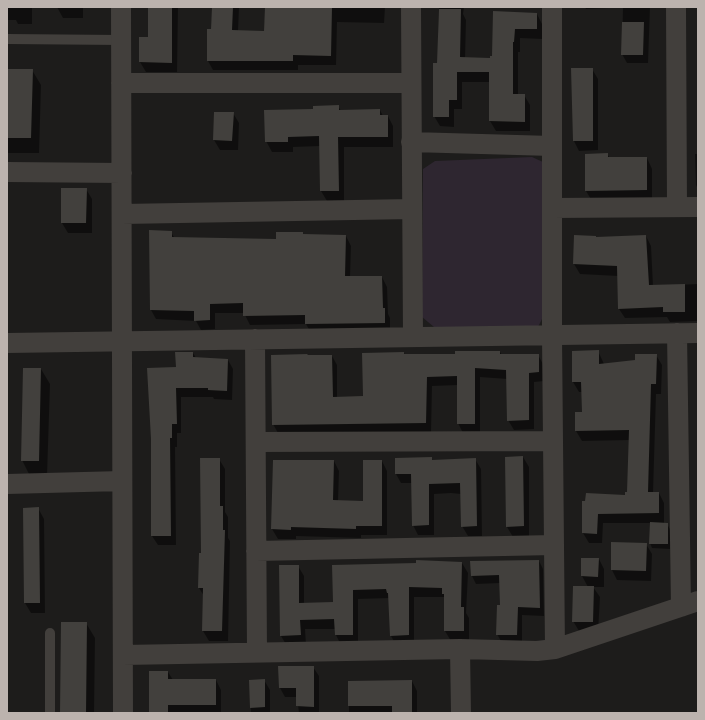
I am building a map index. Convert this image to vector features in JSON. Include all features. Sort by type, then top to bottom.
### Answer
[{"type":"street","points":[[121,7],[123,713]]},
{"type":"street","points":[[411,7],[413,337]]},
{"type":"street","points":[[552,7],[552,336],[555,649]]},
{"type":"street","points":[[676,7],[677,207]]},
{"type":"street","points":[[121,83],[411,83]]},
{"type":"street","points":[[411,142],[552,146]]},
{"type":"street","points":[[7,172],[122,174]]},
{"type":"street","points":[[552,208],[698,207]]},
{"type":"street","points":[[122,214],[412,209]]},
{"type":"street","points":[[123,655],[460,649],[538,651],[555,649],[690,604],[677,333]]},
{"type":"street","points":[[7,343],[677,333],[698,334]]},
{"type":"street","points":[[255,339],[257,652]]},
{"type":"street","points":[[256,442],[553,441]]},
{"type":"street","points":[[7,484],[122,481]]},
{"type":"street","points":[[256,551],[554,545]]},
{"type":"street","points":[[460,649],[461,713]]},
{"type":"lane","points":[[7,39],[121,40]]},
{"type":"lane","points":[[50,633],[50,713]]},
{"type":"shaded area","points":[[532,157],[543,162],[543,317],[538,327],[434,327],[422,317],[423,169],[435,161]]},
{"type":"building","points":[[148,7],[172,7],[172,63],[139,62],[139,37],[148,37]]},
{"type":"building","points":[[212,7],[233,7],[232,30],[264,31],[265,7],[332,7],[331,56],[293,55],[293,61],[207,61],[207,29],[211,29]]},
{"type":"building","points":[[439,9],[461,9],[460,57],[490,58],[490,56],[492,56],[493,11],[537,13],[537,29],[515,29],[513,42],[513,94],[525,94],[525,122],[489,121],[489,72],[457,72],[457,100],[449,100],[449,117],[433,117],[433,63],[437,63]]},
{"type":"building","points":[[622,22],[644,22],[643,55],[621,55]]},
{"type":"building","points":[[571,68],[593,68],[593,141],[573,141]]},
{"type":"building","points":[[7,69],[33,69],[31,138],[7,138]]},
{"type":"building","points":[[339,105],[339,110],[380,109],[380,115],[388,115],[388,137],[338,137],[339,191],[320,191],[319,136],[288,137],[288,142],[265,142],[264,110],[313,109],[313,106]]},
{"type":"building","points":[[214,112],[234,112],[232,141],[213,140]]},
{"type":"building","points":[[608,153],[608,157],[647,157],[647,190],[585,191],[585,154]]},
{"type":"building","points":[[61,188],[87,188],[86,223],[61,223]]},
{"type":"building","points":[[149,230],[172,231],[172,237],[276,239],[276,232],[346,235],[345,276],[382,276],[385,323],[305,324],[305,315],[243,316],[243,303],[210,304],[210,320],[194,321],[194,311],[150,310]]},
{"type":"building","points":[[574,235],[596,237],[646,235],[649,285],[685,284],[685,312],[663,312],[663,307],[618,309],[617,266],[573,264]]},
{"type":"building","points":[[599,350],[599,364],[635,360],[635,354],[657,354],[656,384],[651,384],[648,492],[659,492],[659,513],[598,514],[597,534],[582,533],[582,501],[585,501],[586,493],[625,495],[625,492],[627,492],[629,430],[575,431],[575,412],[582,412],[581,382],[572,382],[572,351]]},
{"type":"building","points":[[455,351],[500,351],[500,354],[539,354],[539,372],[529,373],[529,420],[507,421],[506,370],[475,368],[475,424],[457,424],[457,376],[427,377],[426,423],[272,425],[271,355],[332,355],[333,397],[363,396],[362,353],[404,352],[404,354],[455,354]]},
{"type":"building","points":[[175,352],[193,352],[193,357],[228,359],[227,391],[208,390],[208,388],[176,388],[177,424],[172,424],[172,438],[170,438],[171,536],[151,536],[151,439],[147,368],[176,367]]},
{"type":"building","points":[[23,368],[41,368],[39,461],[21,461]]},
{"type":"building","points":[[523,456],[524,526],[506,527],[505,457]]},
{"type":"building","points":[[432,457],[432,460],[476,458],[477,526],[461,527],[460,483],[429,484],[429,525],[412,526],[411,474],[395,474],[395,458]]},
{"type":"building","points":[[200,458],[220,458],[220,506],[223,506],[223,530],[225,530],[222,631],[202,631],[203,588],[198,588],[199,553],[201,553]]},
{"type":"building","points":[[273,460],[334,460],[333,500],[363,501],[363,460],[382,460],[382,526],[356,526],[356,529],[291,527],[291,530],[271,529]]},
{"type":"building","points":[[39,507],[40,603],[24,603],[23,508]]},
{"type":"building","points":[[650,522],[668,523],[668,544],[649,544]]},
{"type":"building","points":[[611,542],[647,543],[646,571],[611,570]]},
{"type":"building","points":[[581,558],[599,558],[598,577],[581,576]]},
{"type":"building","points":[[416,560],[462,562],[461,607],[464,607],[464,631],[444,631],[444,594],[442,594],[442,588],[409,587],[409,635],[390,636],[388,593],[386,589],[353,590],[353,635],[335,635],[334,619],[300,620],[301,635],[280,636],[279,565],[299,565],[299,603],[333,602],[332,565],[416,563]]},
{"type":"building","points":[[539,560],[540,608],[518,607],[517,635],[496,635],[497,605],[500,605],[499,575],[471,576],[470,561]]},
{"type":"building","points":[[573,586],[594,586],[593,622],[572,622]]},
{"type":"building","points":[[61,622],[87,622],[86,713],[60,713]]},
{"type":"building","points":[[278,666],[314,666],[314,707],[296,706],[296,688],[279,688]]},
{"type":"building","points":[[149,671],[168,671],[168,679],[216,679],[216,705],[168,705],[168,713],[149,713]]},
{"type":"building","points":[[265,679],[265,707],[250,708],[249,680]]},
{"type":"building","points":[[412,680],[412,713],[392,713],[392,706],[348,706],[348,681]]}]
